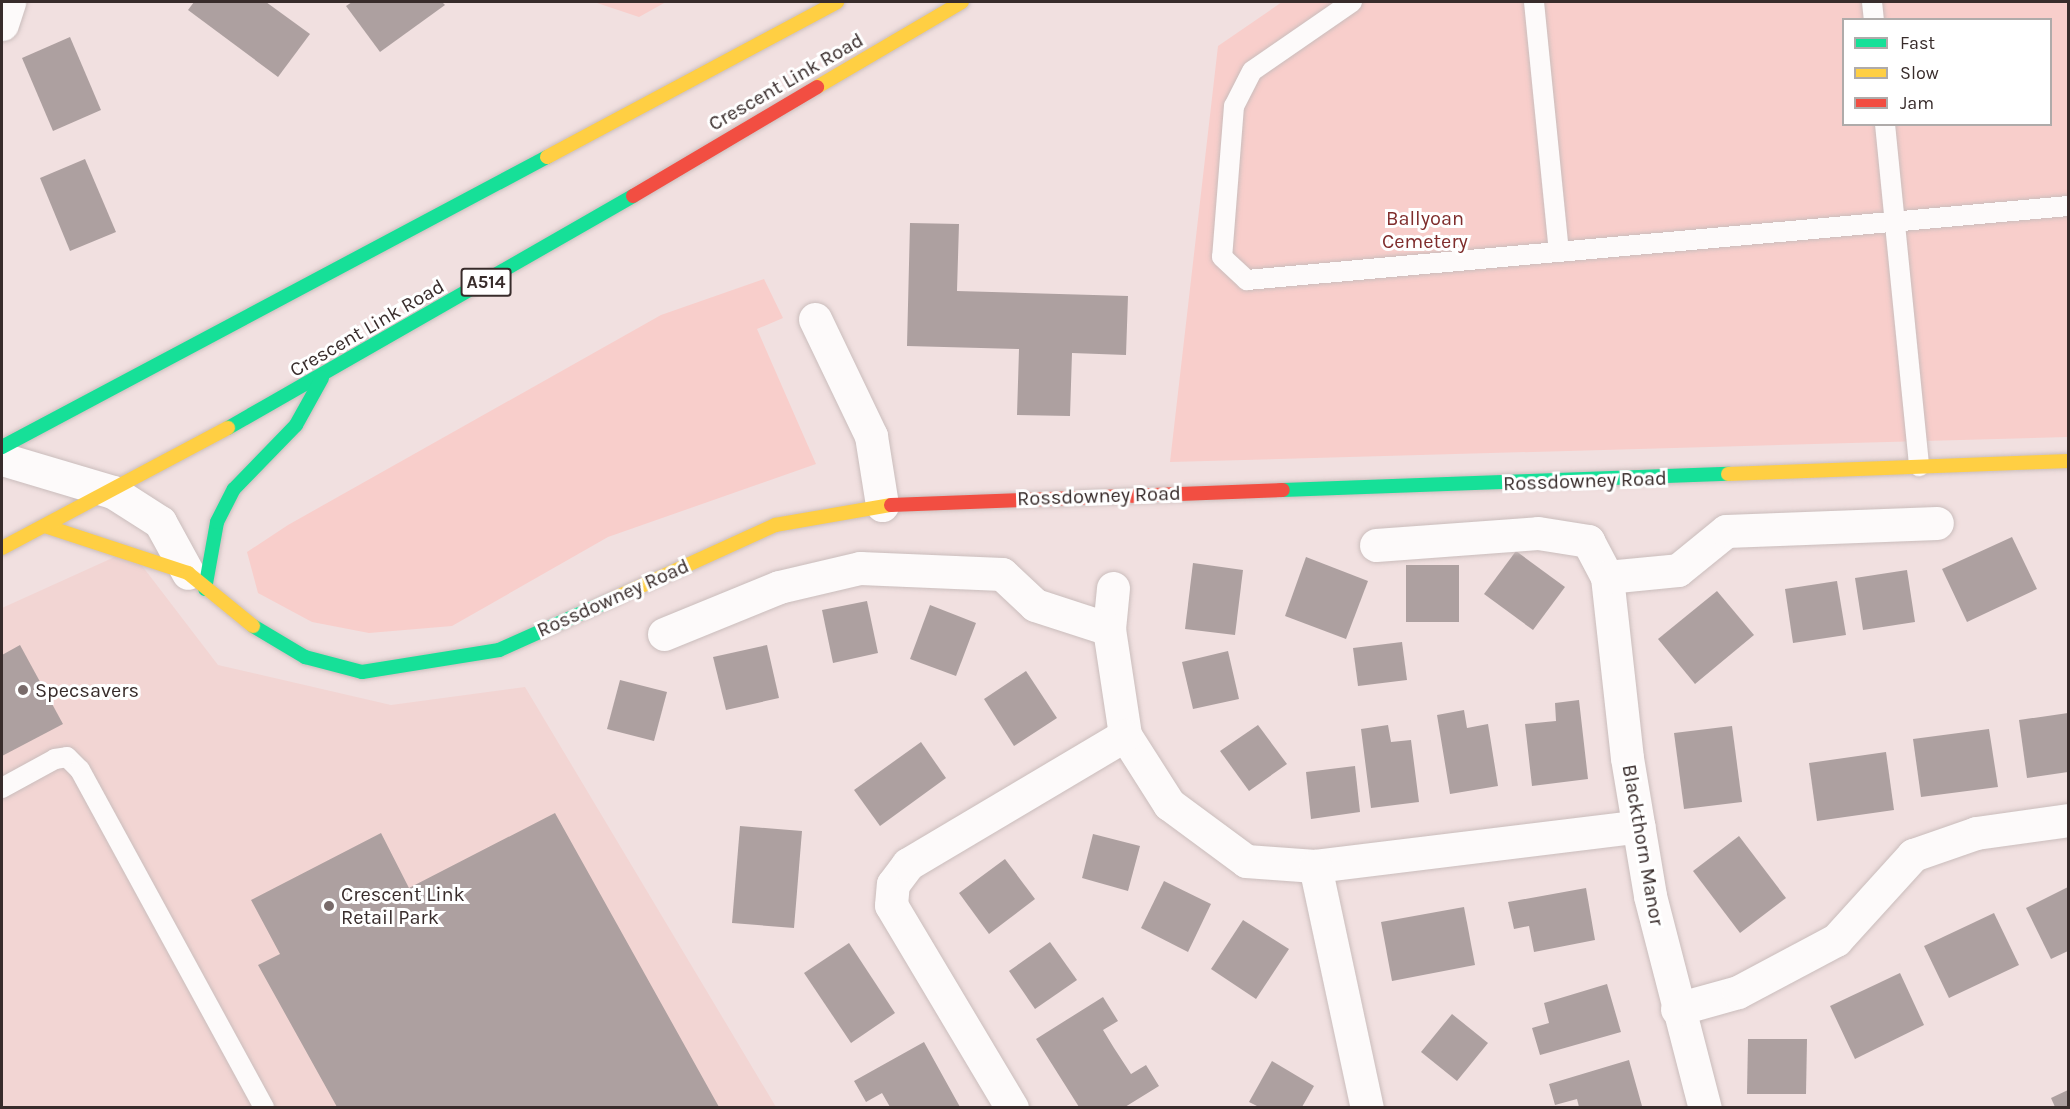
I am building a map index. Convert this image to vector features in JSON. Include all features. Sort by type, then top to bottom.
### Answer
[{"type":"main road","points":[[2,447],[837,2]]},
{"type":"main road","name":"Crescent Link Road","points":[[2,548],[113,492],[322,378],[962,2]]},
{"type":"main road","points":[[197,581],[217,522],[234,489],[296,425],[322,378]]},
{"type":"main road","name":"Rossdowney Road","points":[[45,526],[197,581],[305,657],[362,672],[498,650],[775,525],[882,505],[2068,461]]},
{"type":"street","points":[[2,24],[9,2]]},
{"type":"street","points":[[815,319],[871,436],[882,505]]},
{"type":"street","name":"Rossdowney Road","points":[[2,459],[113,492],[160,522],[197,581]]},
{"type":"street","points":[[1376,545],[1538,532],[1588,541],[1607,577],[1678,570],[1726,531],[1937,523]]},
{"type":"street","points":[[663,634],[779,587],[860,568],[1002,574],[1035,605],[1109,629]]},
{"type":"street","name":"Blackthorn Manor","points":[[1607,577],[1639,826],[1677,1009],[1705,1107]]},
{"type":"street","points":[[1113,588],[1109,629],[1125,735],[1169,804],[1226,849],[1246,861],[1315,866],[1639,826]]},
{"type":"street","points":[[1012,1107],[891,905],[893,884],[908,864],[1125,735]]},
{"type":"street","points":[[1677,1009],[1738,992],[1836,940],[1913,855],[1956,837],[2068,819]]},
{"type":"street","points":[[1315,866],[1367,1107]]},
{"type":"lane","points":[[1352,2],[1252,71],[1234,106],[1222,257],[1247,280],[2068,206]]},
{"type":"lane","points":[[1534,2],[1559,252]]},
{"type":"lane","points":[[1872,2],[1874,18]]},
{"type":"lane","points":[[1885,126],[1919,466]]},
{"type":"lane","points":[[2,788],[55,759],[67,757],[80,770],[264,1107]]},
{"type":"shaded area","name":"Crescent Link Retail Park","points":[[130,550],[218,665],[391,705],[525,687],[776,1107],[2,1107],[2,608]]},
{"type":"green space","points":[[594,2],[666,2],[639,17]]},
{"type":"green space","name":"Ballyoan Cemetery","points":[[1282,2],[2068,2],[2068,437],[1170,462],[1218,46]]},
{"type":"green space","points":[[764,279],[783,318],[757,329],[816,464],[608,537],[452,626],[369,633],[312,622],[258,593],[247,552],[288,525],[661,315]]},
{"type":"building","points":[[194,2],[266,2],[310,34],[278,77],[188,10]]},
{"type":"building","points":[[352,2],[442,2],[445,5],[380,52],[346,6]]},
{"type":"building","points":[[70,37],[101,110],[53,131],[22,58]]},
{"type":"building","points":[[85,159],[116,232],[70,251],[40,178]]},
{"type":"building","points":[[910,223],[959,224],[957,291],[1128,296],[1126,355],[1072,353],[1070,416],[1017,415],[1019,349],[907,346]]},
{"type":"building","points":[[2012,537],[2037,589],[1967,622],[1942,569]]},
{"type":"building","points":[[1516,551],[1565,587],[1533,630],[1484,594]]},
{"type":"building","points":[[1306,557],[1368,581],[1346,639],[1285,616]]},
{"type":"building","points":[[1193,563],[1243,570],[1235,635],[1185,629]]},
{"type":"building","points":[[1406,565],[1459,565],[1459,622],[1406,622]]},
{"type":"building","points":[[1907,570],[1915,622],[1863,630],[1855,578]]},
{"type":"building","points":[[1837,581],[1846,635],[1793,643],[1785,589]]},
{"type":"building","points":[[1717,591],[1754,635],[1695,684],[1658,639]]},
{"type":"building","points":[[867,601],[878,653],[833,663],[822,610]]},
{"type":"building","points":[[930,605],[976,623],[956,676],[910,659]]},
{"type":"building","points":[[1402,642],[1407,680],[1358,686],[1353,648]]},
{"type":"building","name":"Specsavers","points":[[20,645],[63,724],[2,756],[2,655]]},
{"type":"building","points":[[767,645],[779,698],[726,710],[713,657]]},
{"type":"building","points":[[1228,651],[1239,699],[1193,709],[1182,662]]},
{"type":"building","points":[[1026,671],[1057,718],[1014,746],[984,699]]},
{"type":"building","points":[[620,680],[667,692],[654,741],[607,729]]},
{"type":"building","points":[[1579,700],[1588,779],[1532,786],[1525,724],[1556,721],[1555,703]]},
{"type":"building","points":[[1464,710],[1467,728],[1488,724],[1498,786],[1450,794],[1437,715]]},
{"type":"building","points":[[2068,713],[2068,772],[2027,778],[2019,720]]},
{"type":"building","points":[[1258,725],[1287,764],[1249,791],[1220,751]]},
{"type":"building","points":[[1388,725],[1391,742],[1411,740],[1419,802],[1371,808],[1361,729]]},
{"type":"building","points":[[1732,726],[1742,802],[1684,809],[1674,733]]},
{"type":"building","points":[[1989,729],[1998,787],[1921,797],[1913,739]]},
{"type":"building","points":[[921,742],[946,778],[880,826],[854,790]]},
{"type":"building","points":[[1886,752],[1894,810],[1817,821],[1809,763]]},
{"type":"building","points":[[1355,766],[1360,812],[1311,819],[1306,772]]},
{"type":"building","points":[[555,813],[719,1107],[337,1107],[258,965],[280,954],[251,900],[381,833],[409,888]]},
{"type":"building","points":[[740,826],[802,831],[794,928],[732,923]]},
{"type":"building","points":[[1093,834],[1140,846],[1128,891],[1082,878]]},
{"type":"building","points":[[1739,836],[1786,898],[1740,933],[1693,871]]},
{"type":"building","points":[[1005,859],[1035,899],[989,934],[959,893]]},
{"type":"building","points":[[1164,881],[1211,904],[1188,952],[1141,928]]},
{"type":"building","points":[[2068,887],[2068,951],[2051,959],[2026,908]]},
{"type":"building","points":[[1586,888],[1595,940],[1534,952],[1529,926],[1514,929],[1508,902]]},
{"type":"building","points":[[1464,907],[1475,965],[1392,981],[1381,922]]},
{"type":"building","points":[[1994,913],[2019,965],[1949,998],[1924,946]]},
{"type":"building","points":[[1243,920],[1289,949],[1256,999],[1211,969]]},
{"type":"building","points":[[1050,942],[1077,980],[1035,1009],[1009,971]]},
{"type":"building","points":[[849,943],[895,1013],[851,1043],[804,973]]},
{"type":"building","points":[[1900,973],[1924,1025],[1855,1059],[1830,1006]]},
{"type":"building","points":[[1607,984],[1621,1032],[1540,1055],[1532,1028],[1549,1023],[1544,1003]]},
{"type":"building","points":[[1103,997],[1118,1021],[1103,1030],[1114,1048],[1131,1074],[1146,1065],[1159,1086],[1125,1107],[1079,1107],[1036,1039]]},
{"type":"building","points":[[1452,1014],[1488,1043],[1457,1081],[1421,1052]]},
{"type":"building","points":[[1748,1039],[1807,1039],[1806,1094],[1747,1094]]},
{"type":"building","points":[[924,1042],[960,1107],[890,1107],[882,1093],[866,1102],[854,1081]]},
{"type":"building","points":[[1629,1060],[1642,1106],[1579,1107],[1577,1099],[1555,1105],[1549,1084]]},
{"type":"building","points":[[1272,1061],[1314,1086],[1302,1107],[1259,1107],[1249,1102]]},
{"type":"building","points":[[2068,1090],[2068,1107],[2055,1107],[2051,1098]]},
{"type":"traffic: fast","points":[[2,447],[547,157]]},
{"type":"traffic: fast","points":[[228,428],[633,196]]},
{"type":"traffic: fast","points":[[205,589],[217,522],[234,489],[296,425],[322,378]]},
{"type":"traffic: fast","points":[[1283,490],[1728,474]]},
{"type":"traffic: fast","points":[[253,626],[305,657],[362,672],[499,650],[615,598]]},
{"type":"traffic: slow","points":[[547,157],[837,2]]},
{"type":"traffic: slow","points":[[817,87],[962,2]]},
{"type":"traffic: slow","points":[[2,548],[228,428]]},
{"type":"traffic: slow","points":[[1728,474],[2068,461]]},
{"type":"traffic: slow","points":[[615,598],[775,525],[891,505]]},
{"type":"traffic: slow","points":[[45,526],[188,573],[253,626]]},
{"type":"traffic: jam","points":[[633,196],[817,87]]},
{"type":"traffic: jam","points":[[891,505],[1283,490]]},
{"type":"place","name":"Specsavers","points":[[23,690]]},
{"type":"place","name":"Crescent Link Retail Park","points":[[329,906]]}]
